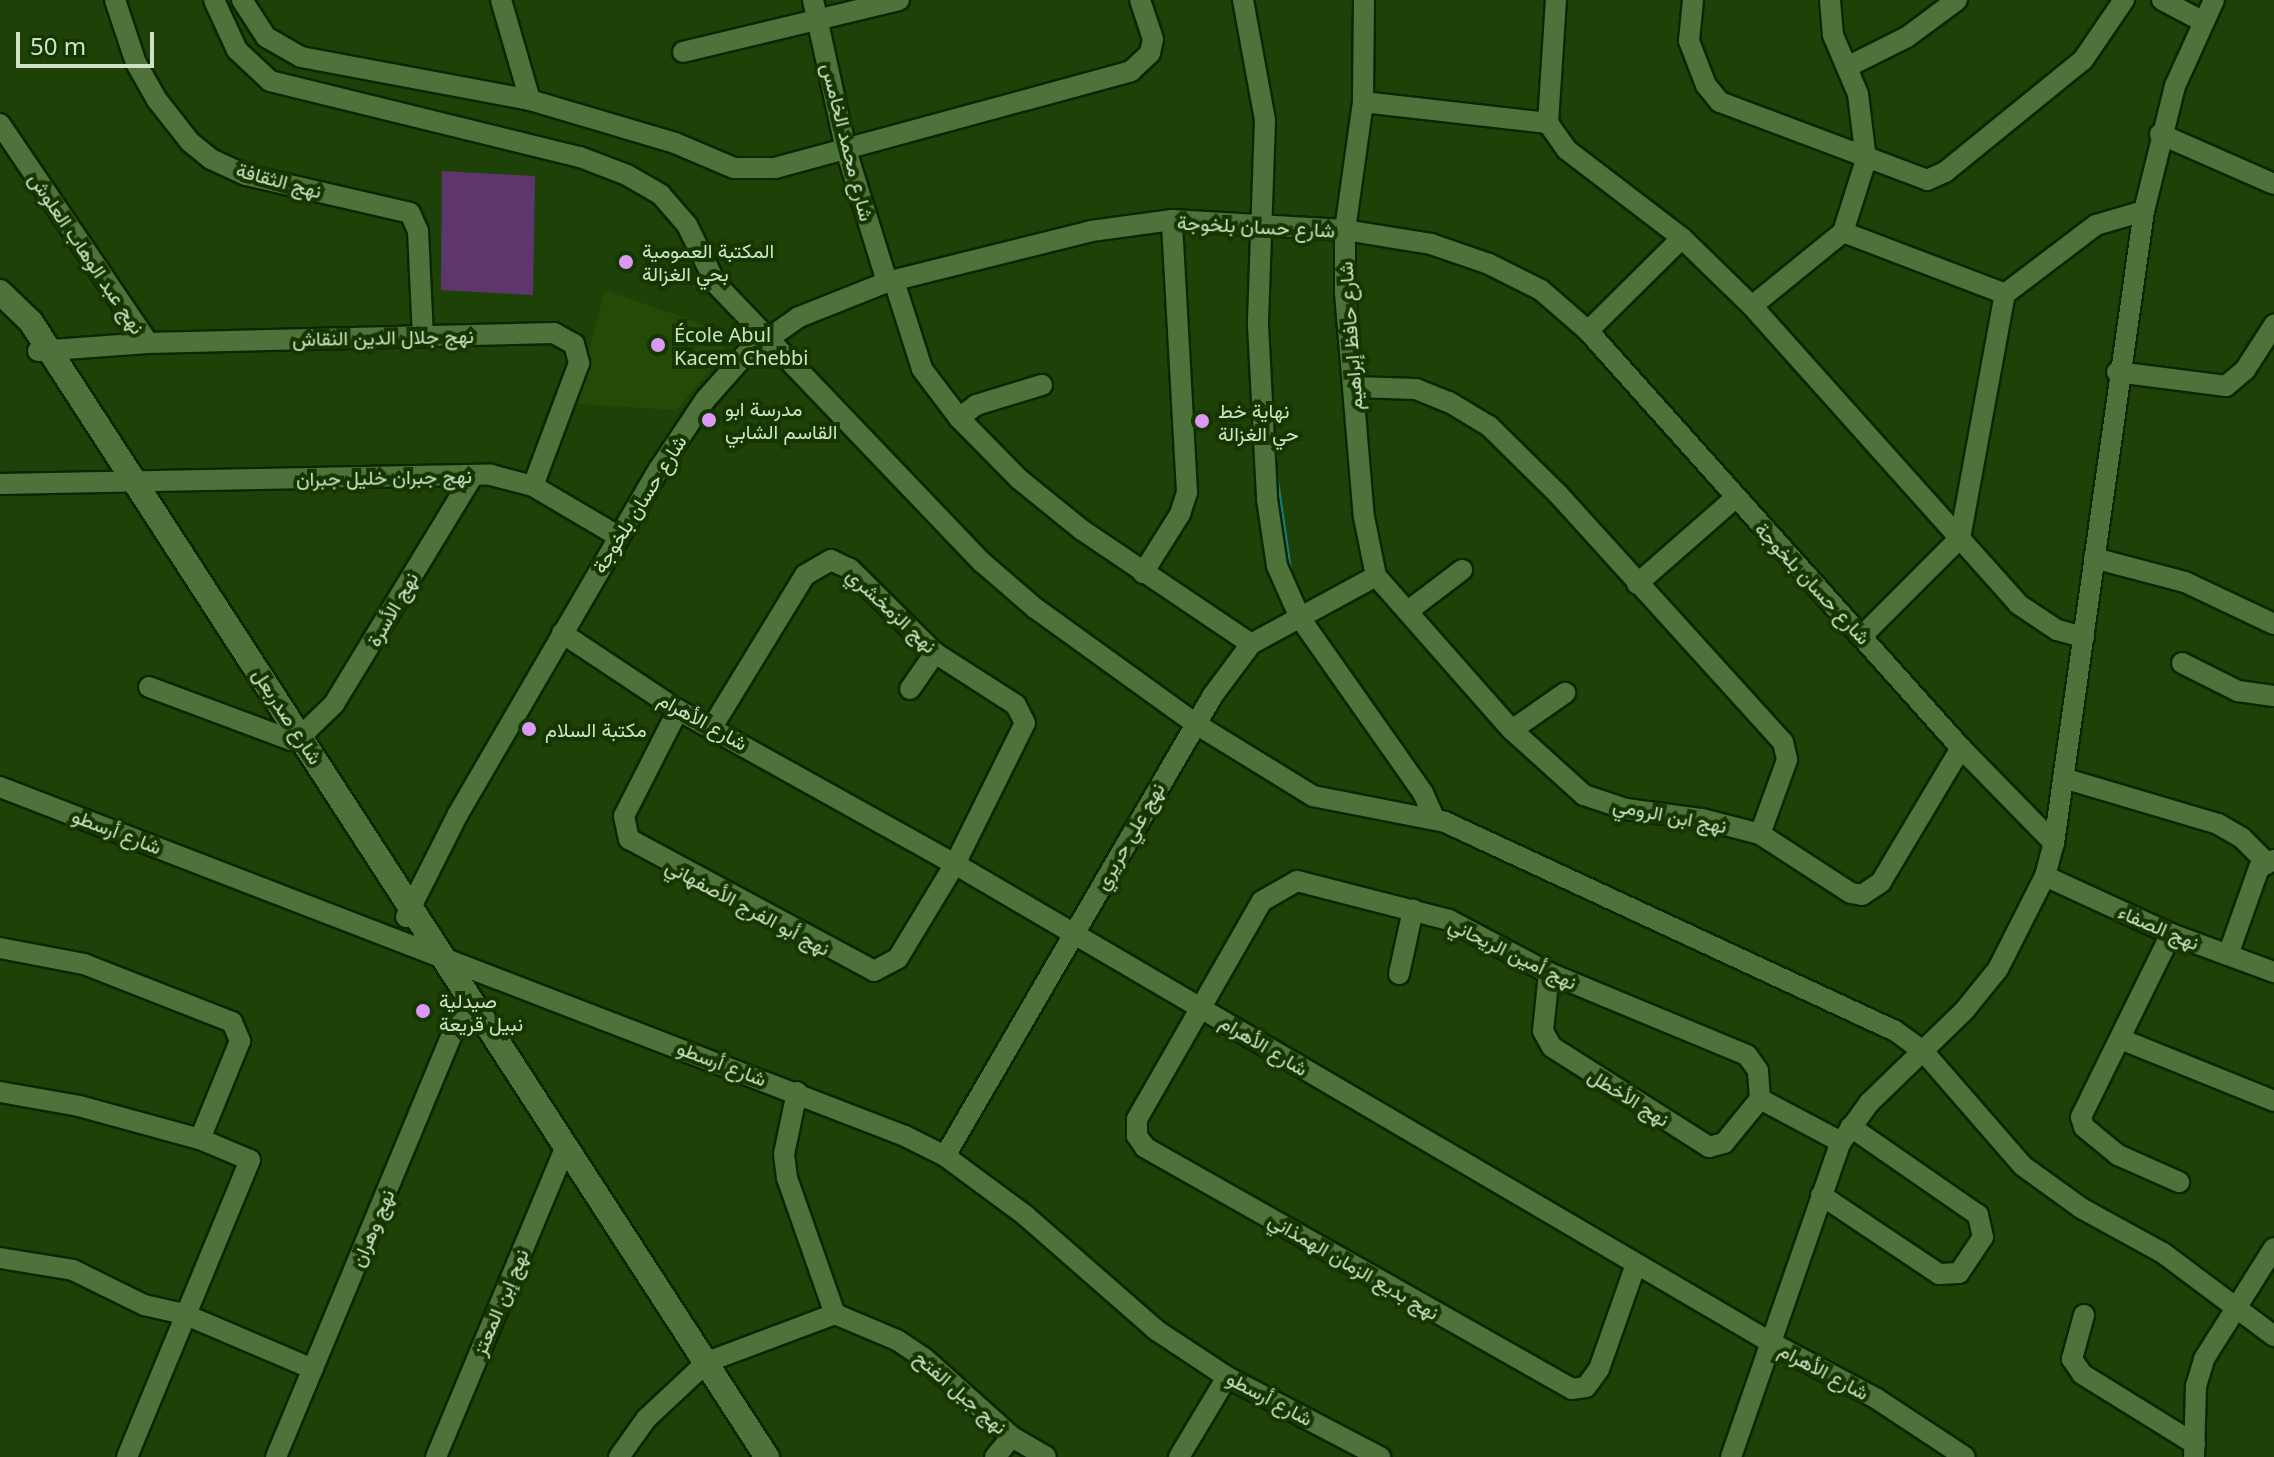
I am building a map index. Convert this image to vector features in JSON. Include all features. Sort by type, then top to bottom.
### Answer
[{"type":"street","name":"نهج الثقافة","points":[[115,0],[136,63],[157,100],[190,142],[211,159],[246,175],[410,213],[418,231],[423,337]]},
{"type":"street","points":[[214,0],[237,50],[270,81],[580,157],[653,190],[687,225],[716,284],[983,563],[1035,608],[1196,724],[1313,796],[1434,818],[1849,1006],[1923,1051],[2023,1166],[2081,1208],[2163,1253],[2274,1336]]},
{"type":"street","points":[[242,0],[266,37],[301,57],[530,100],[675,143],[734,168],[775,168],[1131,71],[1150,53],[1153,39],[1140,0]]},
{"type":"street","points":[[501,0],[530,100]]},
{"type":"street","points":[[683,52],[816,10],[899,0]]},
{"type":"street","points":[[1243,0],[1263,90],[1258,341],[1268,513],[1277,566],[1300,618],[1423,793],[1434,818]]},
{"type":"street","name":"شارع حافظ إبراهيم","points":[[1364,0],[1363,102],[1345,230],[1364,517],[1376,576]]},
{"type":"street","points":[[1556,0],[1548,123],[1580,162],[1682,238],[1752,306],[2032,616],[2084,637]]},
{"type":"street","points":[[1693,0],[1689,41],[1706,85],[1720,102],[1916,180],[1945,172],[2083,60],[2124,0]]},
{"type":"street","points":[[1752,306],[1843,232],[1866,160],[1858,94],[1833,35],[1830,0]]},
{"type":"street","points":[[1847,67],[1907,37],[1957,0]]},
{"type":"street","points":[[2162,0],[2204,22]]},
{"type":"street","points":[[1731,1457],[1821,1195],[1846,1134],[1998,969],[2045,876],[2054,843],[2084,637],[2117,372],[2144,211],[2160,134],[2214,0]]},
{"type":"street","name":"شارع محمد الخامس","points":[[816,10],[846,150],[922,369],[959,418],[1019,479],[1143,573],[1251,644]]},
{"type":"street","points":[[1363,102],[1548,123]]},
{"type":"street","name":"نهج عبد الوهاب العلوش","points":[[0,124],[148,343]]},
{"type":"street","points":[[2160,134],[2274,184]]},
{"type":"street","points":[[1863,635],[1960,538],[2005,294],[2096,225],[2144,211]]},
{"type":"street","points":[[1143,573],[1175,523],[1187,492],[1172,220]]},
{"type":"street","name":"شارع حسان بلخوجة","points":[[408,914],[458,814],[618,536],[705,400],[766,337],[799,317],[891,282],[1091,231],[1172,220],[1345,230],[1431,244],[1489,264],[1541,290],[1588,331],[1734,499],[1863,635],[1961,748],[2054,843]]},
{"type":"street","points":[[1843,232],[2005,294]]},
{"type":"street","points":[[1588,331],[1682,238]]},
{"type":"street","name":"شارع صدربعل","points":[[0,292],[31,322],[43,350],[432,951]]},
{"type":"street","name":"شارع صدربعل","points":[[0,314],[43,350]]},
{"type":"street","points":[[2117,372],[2226,386],[2245,370],[2274,325]]},
{"type":"street","name":"نهج جلال الدين النقاش","points":[[43,350],[148,343],[554,333],[574,344],[579,363],[533,486]]},
{"type":"street","points":[[959,418],[976,405],[1042,385]]},
{"type":"street","points":[[1354,387],[1416,389],[1489,426],[1637,584],[1787,750],[1760,834]]},
{"type":"street","name":"نهج جبران خليل جبران","points":[[0,484],[473,475],[533,486],[618,536]]},
{"type":"street","name":"نهج الأسرة","points":[[296,738],[334,704],[473,475]]},
{"type":"street","points":[[1637,584],[1734,499]]},
{"type":"street","points":[[2094,558],[2185,582],[2274,624]]},
{"type":"street","name":"نهج الزمخشري","points":[[713,726],[805,575],[822,562],[850,569],[935,653],[1016,705],[1025,723],[955,864]]},
{"type":"street","points":[[1408,611],[1462,570]]},
{"type":"street","name":"نهج علي حريري","points":[[945,1156],[1196,724],[1251,644],[1376,576]]},
{"type":"street","name":"نهج ابن الرومي","points":[[1376,576],[1512,730],[1584,795],[1626,809],[1702,819],[1760,834],[1851,893],[1872,891],[1961,748]]},
{"type":"street","name":"شارع الأهرام","points":[[562,633],[678,710],[713,726],[955,864],[1770,1342],[1877,1399],[1965,1457]]},
{"type":"street","points":[[910,689],[935,653]]},
{"type":"street","points":[[2182,663],[2238,691],[2274,696]]},
{"type":"street","points":[[149,687],[296,738]]},
{"type":"street","points":[[1512,730],[1565,693]]},
{"type":"street","name":"نهج أبو الفرج الأصفهاني","points":[[678,710],[624,816],[629,839],[644,851],[874,971],[898,958],[955,864]]},
{"type":"street","points":[[2063,778],[2218,824],[2269,860],[2228,955]]},
{"type":"street","name":"شارع أرسطو","points":[[0,787],[864,1117],[945,1156],[1026,1216],[1156,1330],[1227,1377],[1380,1457]]},
{"type":"street","name":"نهج الصفاء","points":[[2045,876],[2171,934],[2274,972]]},
{"type":"street","name":"نهج أمين الريحاني","points":[[1201,1008],[1262,901],[1285,883],[1297,881],[1449,920],[1549,973],[1747,1055],[1758,1071],[1760,1099]]},
{"type":"street","points":[[1399,974],[1413,910]]},
{"type":"street","points":[[2171,934],[2123,1040],[2083,1108],[2084,1127],[2118,1155],[2179,1182]]},
{"type":"street","points":[[0,948],[84,964],[232,1022],[240,1041],[200,1139]]},
{"type":"street","points":[[432,951],[702,1366],[767,1457]]},
{"type":"street","name":"نهج الأخطل","points":[[1549,973],[1543,1031],[1552,1047],[1709,1147],[1724,1143],[1760,1099]]},
{"type":"street","name":"نهج وهران","points":[[276,1457],[465,1004]]},
{"type":"street","name":"نهج بديع الزمان الهمذاني","points":[[1201,1008],[1137,1119],[1137,1136],[1145,1147],[1572,1389],[1586,1387],[1599,1369],[1636,1264]]},
{"type":"street","points":[[2123,1040],[2274,1101]]},
{"type":"street","points":[[0,1092],[79,1106],[200,1139],[250,1160],[127,1457]]},
{"type":"street","points":[[619,1457],[646,1419],[702,1366],[835,1314],[787,1178],[784,1154],[797,1092]]},
{"type":"street","points":[[1760,1099],[1846,1134],[1978,1215],[1983,1237],[1959,1273],[1939,1274],[1821,1195]]},
{"type":"street","name":"نهج إبن المعتز","points":[[436,1457],[562,1154]]},
{"type":"street","points":[[2194,1450],[2196,1386],[2204,1359],[2273,1250]]},
{"type":"street","points":[[0,1258],[59,1266],[144,1305],[184,1314],[313,1369]]},
{"type":"street","name":"نهج جبل الفتح","points":[[835,1314],[897,1340],[924,1358],[1012,1437],[1046,1457]]},
{"type":"street","points":[[2084,1315],[2072,1359],[2082,1374],[2194,1450]]},
{"type":"street","points":[[702,1366],[752,1457]]},
{"type":"street","points":[[1179,1457],[1227,1377]]},
{"type":"street","points":[[995,1457],[1012,1437]]},
{"type":"shaded area","points":[[442,171],[535,176],[533,295],[441,290]]},
{"type":"shaded area","name":"École Abul Kacem Chebbi","points":[[605,290],[727,333],[721,357],[677,410],[575,404]]},
{"type":"waterway","points":[[1276,481],[1290,577]]},
{"type":"place","name":"المكتبة العمومية بحي الغزالة","points":[[626,262]]},
{"type":"place","name":"École Abul Kacem Chebbi","points":[[658,345]]},
{"type":"place","name":"مدرسة ابو القاسم الشابي","points":[[709,420]]},
{"type":"place","name":"نهاية خط حي الغزالة","points":[[1202,421]]},
{"type":"place","name":"مكتبة السلام","points":[[529,729]]},
{"type":"place","name":"صيدلية نبيل قريعة","points":[[423,1011]]}]
